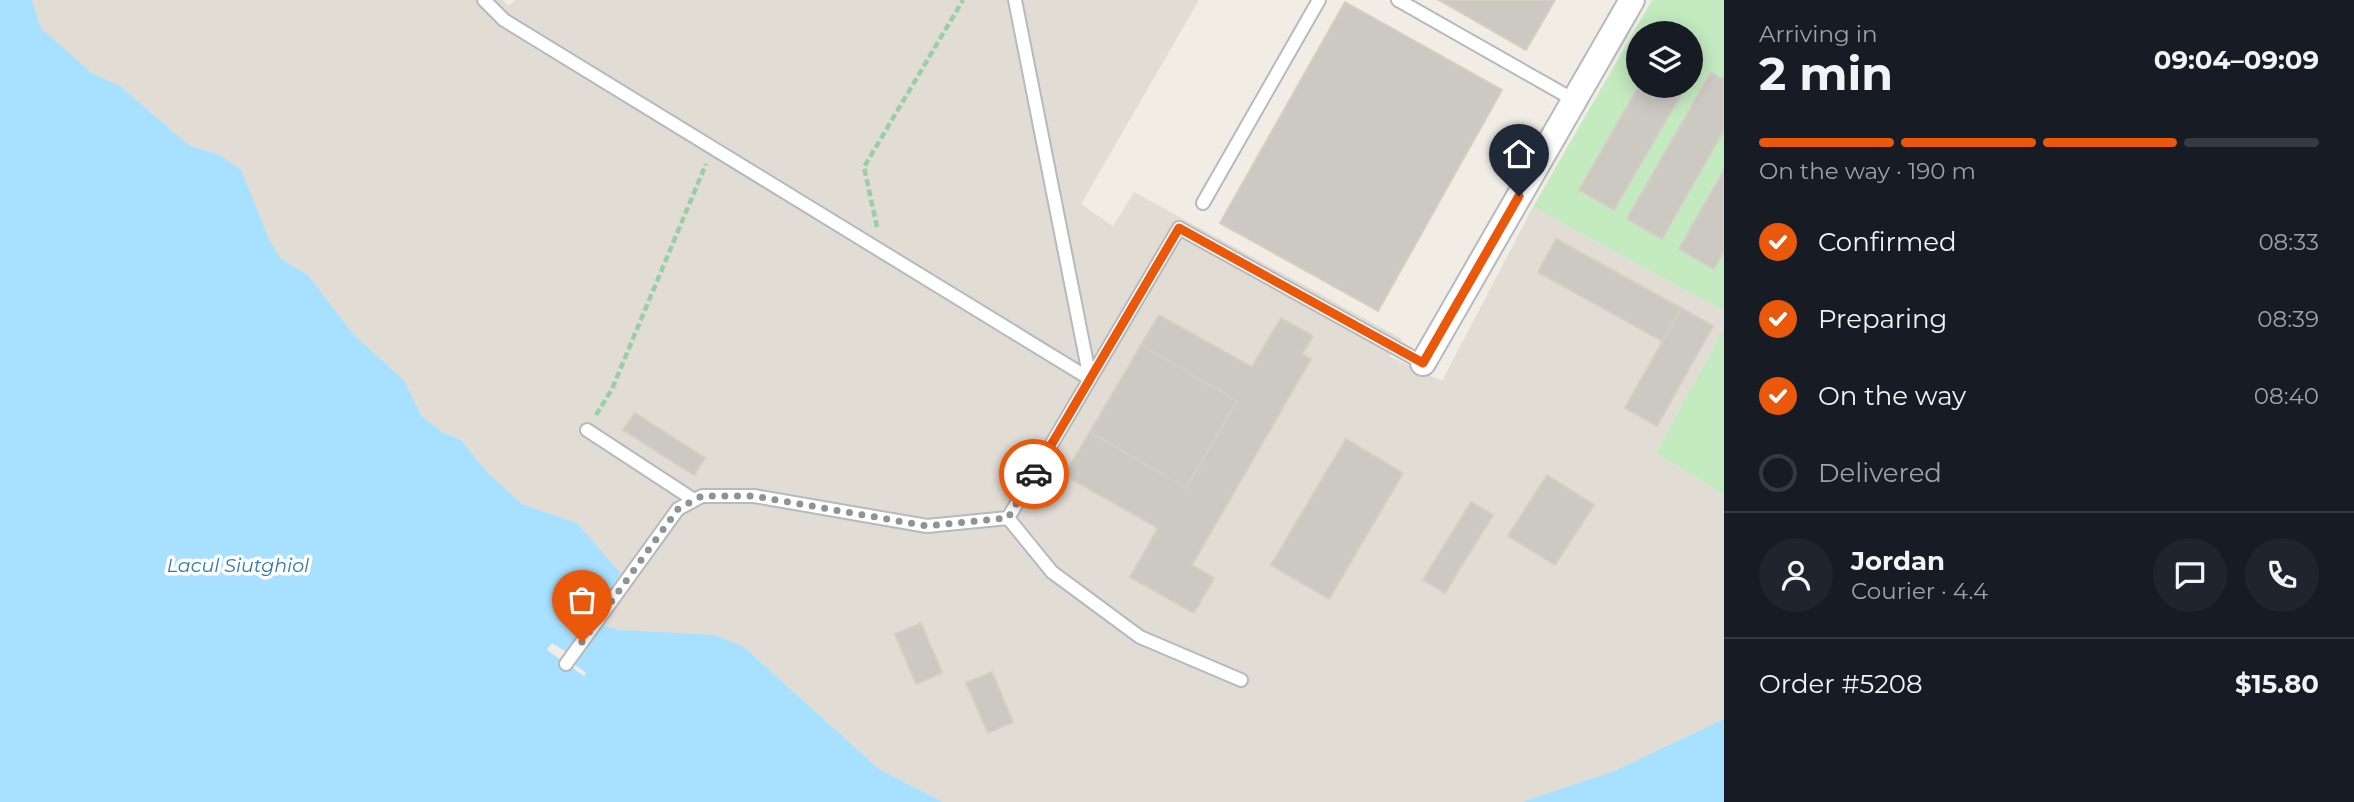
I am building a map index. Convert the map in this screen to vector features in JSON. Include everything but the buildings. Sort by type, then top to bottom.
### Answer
[{"type":"street","points":[[1423,363],[1632,0]]},
{"type":"lane","points":[[484,0],[504,20],[1090,379]]},
{"type":"lane","points":[[1015,0],[1090,379]]},
{"type":"lane","points":[[1203,203],[1319,0]]},
{"type":"lane","points":[[1398,0],[1574,100]]},
{"type":"lane","points":[[1008,518],[1179,228],[1423,363]]},
{"type":"lane","points":[[587,430],[694,500]]},
{"type":"lane","points":[[566,664],[678,509],[702,496],[754,496],[927,526],[1008,518]]},
{"type":"lane","points":[[1008,518],[1052,572],[1140,637],[1241,680]]},
{"type":"path","points":[[883,251],[864,167],[963,0]]},
{"type":"path","points":[[587,430],[612,389],[713,147]]},
{"type":"shaded area","points":[[32,0],[503,0],[509,6],[515,0],[1199,0],[1081,204],[1113,226],[1134,192],[1402,339],[1389,356],[1442,381],[1533,207],[1724,311],[1724,328],[1656,453],[1724,495],[1724,719],[1614,771],[1522,802],[943,802],[879,769],[744,647],[619,630],[591,621],[577,523],[522,504],[487,472],[461,440],[442,432],[421,415],[404,380],[354,335],[308,275],[281,259],[255,207],[218,154],[190,146],[120,86],[93,74],[41,28]]},
{"type":"green space","points":[[1652,0],[1724,0],[1724,311],[1533,207],[1626,45],[1626,98],[1703,98],[1703,21],[1640,21]]},
{"type":"green space","points":[[1724,328],[1724,495],[1656,453]]},
{"type":"water","name":"Lacul Siutghiol","points":[[0,0],[32,0],[41,28],[92,73],[120,86],[190,146],[218,154],[241,170],[269,239],[281,259],[308,275],[354,335],[404,380],[421,415],[442,432],[461,440],[487,472],[522,504],[577,523],[621,574],[592,622],[619,630],[714,635],[744,647],[879,769],[943,802],[0,802]]},
{"type":"water","points":[[1724,719],[1724,802],[1522,802],[1614,771]]},
{"type":"pier","points":[[621,574],[624,576],[574,664],[586,673],[584,676],[547,650],[552,643],[566,652]]},
{"type":"way so far","points":[[582,642],[678,509],[702,496],[754,496],[927,526],[1008,518],[1034,474]]},
{"type":"route","points":[[1034,474],[1179,228],[1423,363],[1519,196]]}]
